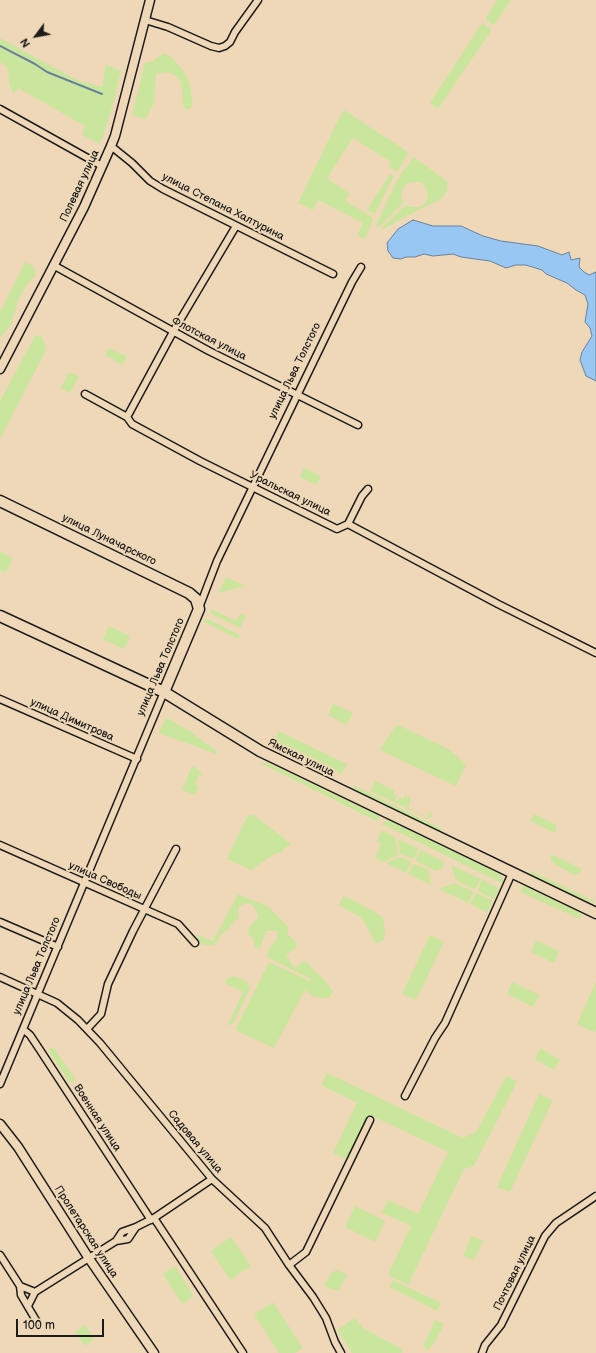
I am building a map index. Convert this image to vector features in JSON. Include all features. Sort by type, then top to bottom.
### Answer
[{"type":"main road","name":"улица Луначарского","points":[[0,501],[189,593],[196,600],[199,609]]},
{"type":"main road","name":"улица Льва Толстого","points":[[164,692],[199,609]]},
{"type":"main road","name":"Ямская улица","points":[[0,616],[164,692],[260,751],[596,913]]},
{"type":"street","name":"Полевая улица","points":[[0,369],[84,207],[111,146],[115,136],[150,0]]},
{"type":"street","points":[[145,20],[168,27],[219,48],[230,42],[235,32],[258,0]]},
{"type":"street","points":[[0,109],[102,166]]},
{"type":"street","name":"улица Степана Халтурина","points":[[111,146],[132,163],[150,181],[163,189],[333,274]]},
{"type":"street","points":[[127,417],[173,332],[236,226]]},
{"type":"street","name":"Флотская улица","points":[[53,265],[209,351],[358,425]]},
{"type":"street","name":"улица Льва Толстого","points":[[199,609],[217,561],[352,282],[361,267]]},
{"type":"street","name":"Уральская улица","points":[[85,394],[127,417],[132,424],[200,461],[336,529],[348,524]]},
{"type":"street","points":[[368,489],[362,496],[348,524],[498,604],[596,653]]},
{"type":"street","name":"улица Льва Толстого","points":[[0,1084],[24,1030],[164,692]]},
{"type":"street","name":"улица Димитрова","points":[[0,699],[137,759]]},
{"type":"street","name":"улица Свободы","points":[[0,845],[178,924],[195,943]]},
{"type":"street","points":[[87,1029],[101,1014],[108,984],[144,909],[176,849]]},
{"type":"street","points":[[405,1096],[435,1038],[445,1023],[512,873]]},
{"type":"street","points":[[0,922],[58,947]]},
{"type":"street","name":"Садовая улица","points":[[0,977],[57,1003],[87,1029],[212,1179],[265,1228],[288,1265],[313,1297],[326,1318],[341,1353]]},
{"type":"street","name":"Военная улица","points":[[24,1030],[30,1035],[243,1353]]},
{"type":"street","points":[[288,1265],[306,1252],[370,1120]]},
{"type":"street","name":"Пролетарская улица","points":[[0,1124],[18,1147],[88,1257],[154,1353]]},
{"type":"street","points":[[28,1306],[35,1292],[116,1240],[122,1232],[153,1219],[212,1179]]},
{"type":"street","name":"Почтовая улица","points":[[482,1353],[485,1345],[501,1325],[545,1236],[556,1223],[596,1196]]},
{"type":"street","points":[[0,1255],[20,1286],[21,1295],[37,1322]]},
{"type":"street","points":[[20,1286],[35,1292]]},
{"type":"green space","points":[[497,0],[511,0],[494,25],[487,21],[486,18]]},
{"type":"green space","points":[[482,23],[490,28],[491,31],[438,109],[430,103]]},
{"type":"green space","points":[[0,38],[77,80],[102,87],[106,64],[121,71],[110,115],[100,144],[82,135],[85,126],[18,88],[14,94],[9,85],[7,67],[0,62]]},
{"type":"green space","points":[[165,53],[173,59],[187,77],[191,90],[193,106],[189,109],[185,109],[183,104],[181,81],[176,76],[167,72],[156,74],[154,103],[146,119],[132,115],[145,63],[151,62]]},
{"type":"green space","points":[[344,110],[408,152],[397,172],[389,167],[391,162],[353,138],[327,178],[350,194],[345,201],[372,217],[373,219],[365,239],[357,235],[363,223],[318,200],[313,210],[298,203]]},
{"type":"green space","points":[[414,157],[448,182],[447,191],[441,199],[382,230],[381,228],[406,205],[411,207],[420,207],[427,199],[428,194],[424,185],[420,182],[410,182],[406,184],[401,193],[404,202],[379,227],[376,226],[400,175]]},
{"type":"green space","points":[[390,174],[394,176],[375,214],[367,210]]},
{"type":"green space","points":[[25,262],[32,265],[36,275],[27,284],[19,298],[11,325],[0,338],[0,312]]},
{"type":"green space","points":[[38,335],[43,338],[46,350],[0,439],[0,401],[35,336]]},
{"type":"green space","points":[[109,348],[127,357],[123,365],[105,355]]},
{"type":"green space","points":[[69,372],[79,377],[70,393],[61,388]]},
{"type":"green space","points":[[304,468],[321,476],[317,485],[300,477]]},
{"type":"green space","points":[[0,551],[13,558],[6,573],[0,570]]},
{"type":"green space","points":[[226,577],[245,586],[218,593]]},
{"type":"green space","points":[[212,609],[236,621],[241,613],[246,616],[240,628],[210,613]]},
{"type":"green space","points":[[206,618],[240,635],[238,639],[204,622]]},
{"type":"green space","points":[[109,626],[130,636],[124,649],[103,639]]},
{"type":"green space","points":[[333,704],[353,713],[347,725],[328,715]]},
{"type":"green space","points":[[167,718],[191,732],[218,752],[216,754],[159,733],[165,719]]},
{"type":"green space","points":[[398,725],[448,749],[466,765],[456,786],[380,750],[394,728]]},
{"type":"green space","points":[[279,731],[347,764],[342,774],[274,742]]},
{"type":"green space","points":[[260,763],[268,763],[378,815],[378,822]]},
{"type":"green space","points":[[192,766],[203,775],[199,775],[195,784],[199,786],[195,795],[182,790]]},
{"type":"green space","points":[[375,781],[395,791],[393,794],[397,796],[395,799],[398,801],[400,797],[403,799],[405,795],[411,798],[408,807],[427,817],[430,812],[433,813],[430,819],[370,791]]},
{"type":"green space","points":[[355,786],[442,830],[439,831],[356,791],[354,788]]},
{"type":"green space","points":[[534,814],[555,824],[557,829],[555,833],[530,821]]},
{"type":"green space","points":[[250,815],[254,815],[291,844],[283,849],[284,851],[281,853],[278,852],[251,870],[227,859],[246,819]]},
{"type":"green space","points":[[388,820],[500,874],[503,884],[382,824]]},
{"type":"green space","points":[[382,830],[395,837],[398,854],[383,862],[375,858],[381,844],[377,841]]},
{"type":"green space","points":[[398,839],[419,849],[414,858],[412,859],[400,853]]},
{"type":"green space","points":[[421,850],[445,862],[442,868],[436,871],[417,862],[416,859]]},
{"type":"green space","points":[[551,854],[582,869],[575,875],[554,864],[551,860]]},
{"type":"green space","points":[[400,857],[410,861],[411,864],[406,873],[386,863]]},
{"type":"green space","points":[[415,864],[428,870],[431,885],[408,874]]},
{"type":"green space","points":[[451,865],[481,879],[476,888],[474,889],[456,880]]},
{"type":"green space","points":[[531,871],[594,901],[595,903],[594,904],[529,874]]},
{"type":"green space","points":[[482,880],[499,888],[494,899],[478,891]]},
{"type":"green space","points":[[454,883],[472,891],[473,893],[468,903],[439,889]]},
{"type":"green space","points":[[523,885],[579,912],[581,915],[580,919],[520,892]]},
{"type":"green space","points":[[477,893],[493,901],[487,913],[470,904]]},
{"type":"green space","points":[[238,894],[269,907],[288,927],[288,935],[297,945],[295,949],[286,955],[294,968],[304,961],[307,962],[333,991],[328,998],[322,998],[312,996],[305,990],[274,1048],[235,1030],[269,962],[310,981],[311,979],[267,957],[269,949],[277,938],[277,931],[266,931],[260,948],[255,947],[253,939],[247,933],[258,917],[253,906],[248,903],[239,906],[239,919],[234,921],[229,929],[221,934],[218,941],[213,945],[204,945],[196,940],[198,935],[213,941]]},
{"type":"green space","points":[[343,896],[383,917],[385,932],[384,939],[379,943],[375,943],[360,917],[339,905]]},
{"type":"green space","points":[[430,935],[444,942],[416,1000],[402,994]]},
{"type":"green space","points":[[536,940],[559,951],[554,963],[531,952]]},
{"type":"green space","points":[[234,976],[247,982],[250,988],[233,1024],[228,1025],[243,992],[225,983],[228,978]]},
{"type":"green space","points":[[512,982],[539,995],[533,1007],[507,994]]},
{"type":"green space","points":[[596,982],[596,1029],[595,1032],[577,1024]]},
{"type":"green space","points":[[53,1047],[76,1080],[70,1083],[48,1050]]},
{"type":"green space","points":[[540,1048],[560,1060],[554,1070],[535,1060]]},
{"type":"green space","points":[[327,1073],[463,1138],[476,1132],[507,1075],[517,1082],[474,1166],[464,1169],[408,1285],[388,1275],[411,1226],[382,1213],[388,1200],[418,1214],[448,1152],[374,1117],[352,1162],[333,1153],[357,1103],[321,1085]]},
{"type":"green space","points":[[539,1094],[553,1100],[510,1192],[497,1187]]},
{"type":"green space","points":[[355,1206],[385,1221],[375,1242],[345,1227]]},
{"type":"green space","points":[[472,1236],[483,1241],[474,1260],[463,1255]]},
{"type":"green space","points":[[231,1237],[251,1266],[230,1280],[211,1251]]},
{"type":"green space","points":[[175,1266],[194,1296],[182,1304],[163,1274]]},
{"type":"green space","points":[[337,1270],[347,1275],[338,1291],[324,1286],[332,1272]]},
{"type":"green space","points":[[393,1280],[441,1303],[437,1311],[390,1287]]},
{"type":"green space","points":[[273,1302],[303,1348],[295,1353],[279,1353],[254,1314]]},
{"type":"green space","points":[[355,1318],[363,1328],[402,1349],[401,1352],[403,1353],[352,1353],[337,1330]]},
{"type":"green space","points":[[435,1320],[444,1324],[434,1344],[428,1350],[423,1347]]},
{"type":"green space","points":[[85,1325],[94,1339],[85,1346],[75,1332]]},
{"type":"water","points":[[413,220],[433,226],[461,226],[483,236],[501,241],[538,246],[562,255],[569,252],[571,260],[580,258],[579,267],[584,272],[589,275],[596,272],[596,381],[586,376],[580,360],[582,352],[592,336],[590,328],[585,322],[588,304],[585,295],[567,283],[546,274],[542,270],[526,265],[516,265],[506,268],[490,261],[461,257],[453,254],[433,256],[424,254],[401,259],[393,258],[388,251],[387,243],[398,229]]},
{"type":"waterway","points":[[0,46],[47,72],[102,94]]}]
